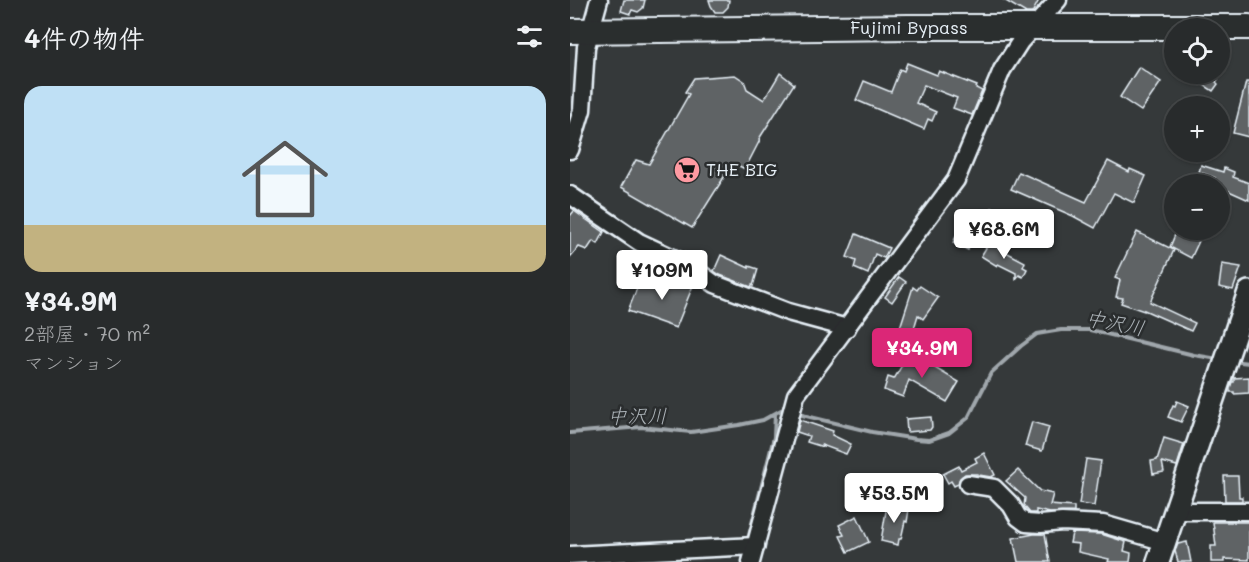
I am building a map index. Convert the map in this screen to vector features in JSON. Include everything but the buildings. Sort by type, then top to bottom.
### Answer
[{"type":"highway","name":"Fujimi Bypass","points":[[579,39],[909,27],[1164,42]]},
{"type":"highway","name":"Fujimi Bypass","points":[[1026,35],[1249,27]]},
{"type":"highway","points":[[1230,43],[1249,43]]},
{"type":"main road","points":[[1158,562],[1220,375],[1242,319],[1249,292]]},
{"type":"street","points":[[570,150],[582,110],[579,39],[598,0]]},
{"type":"street","points":[[570,555],[753,554],[796,395],[956,180],[1002,70],[1026,35],[1058,0]]},
{"type":"street","points":[[570,195],[639,242],[688,265],[716,284],[788,312],[847,328]]},
{"type":"street","points":[[968,484],[994,488],[1011,505],[1018,517],[1026,523],[1103,524],[1165,542]]},
{"type":"street","points":[[1175,511],[1249,511]]},
{"type":"waterway","name":"中沢川","points":[[794,413],[872,432],[929,440],[949,433],[968,418],[991,373],[1021,346],[1037,334],[1061,330],[1090,330],[1218,359]]},
{"type":"waterway","name":"中沢川","points":[[1232,361],[1249,363]]},
{"type":"waterway","name":"中沢川","points":[[570,433],[641,427],[691,432],[763,420],[781,410],[787,411]]},
{"type":"waterway","name":"中沢川","points":[[747,543],[774,437],[775,414]]},
{"type":"place","name":"THE BIG","points":[[687,170]]}]
